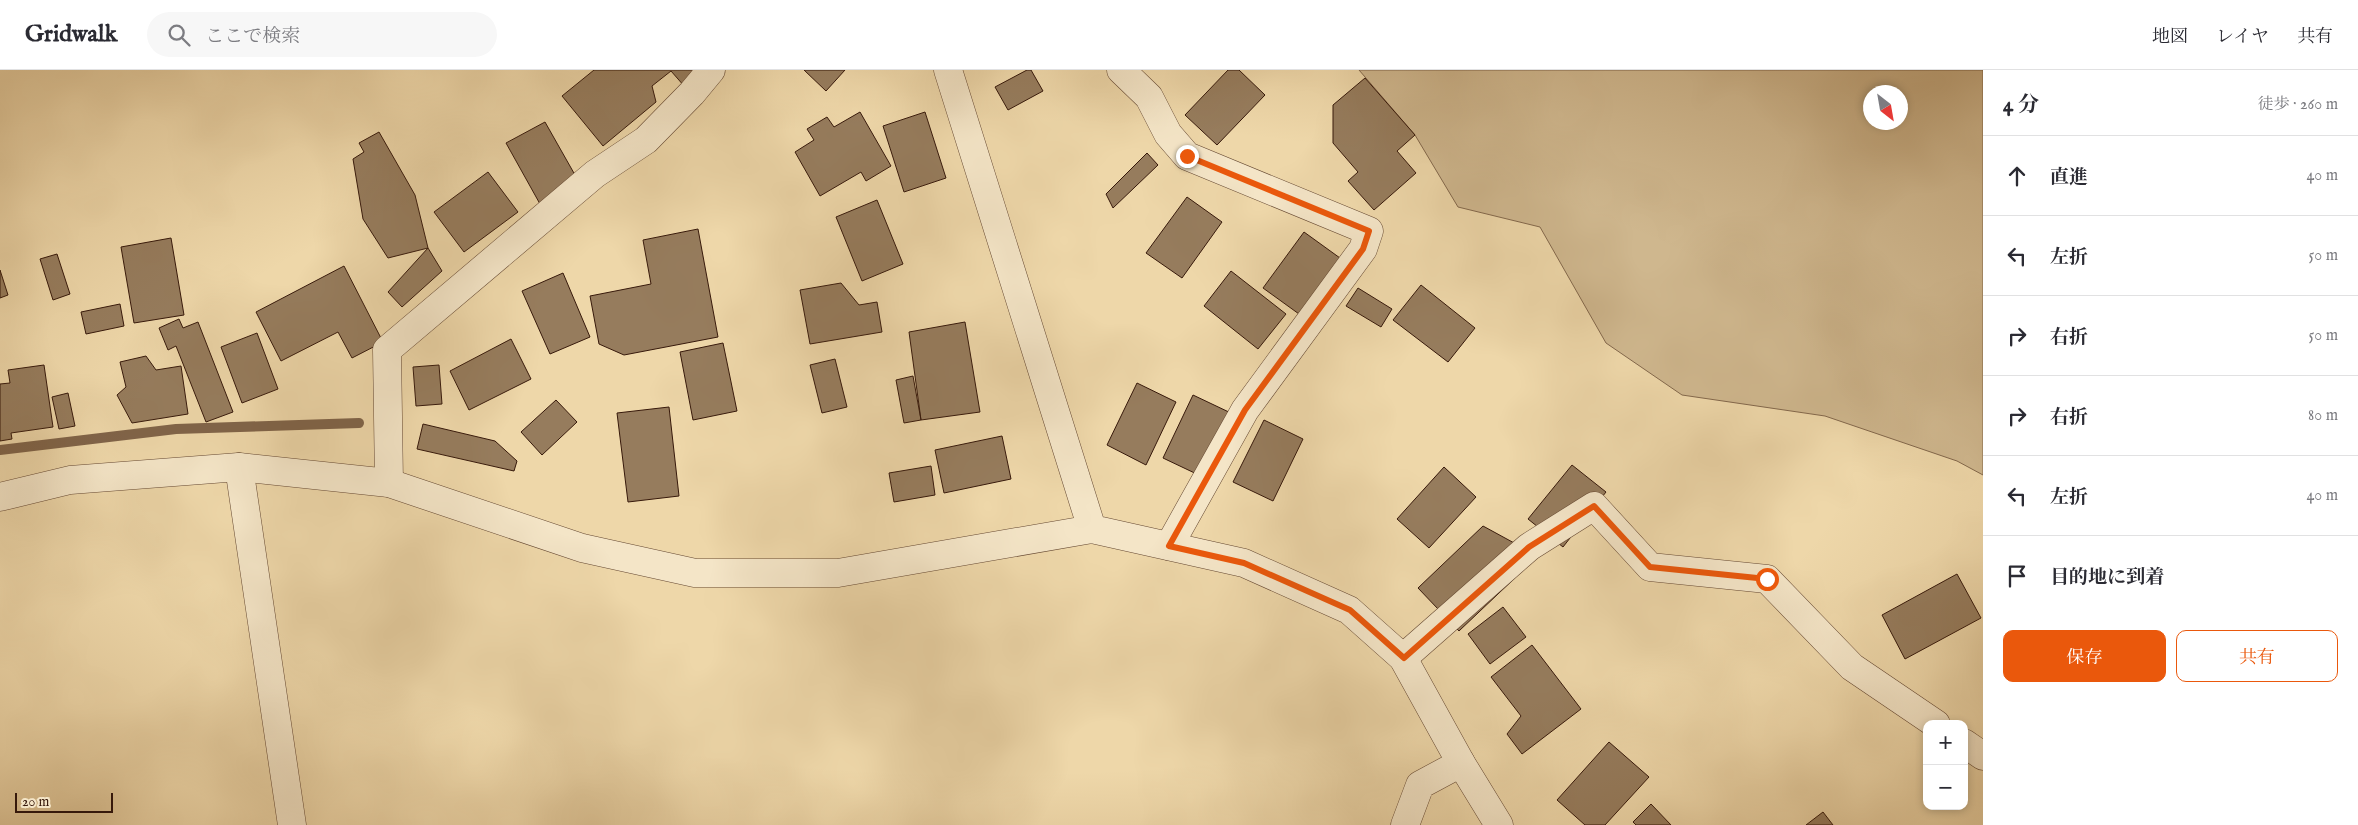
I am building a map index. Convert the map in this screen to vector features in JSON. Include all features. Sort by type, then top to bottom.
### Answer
[{"type":"street","points":[[388,483],[387,350],[595,174],[646,140],[692,93],[711,70]]},
{"type":"street","points":[[948,70],[1092,529]]},
{"type":"street","points":[[1121,70],[1149,97],[1168,134],[1187,156],[1369,231],[1363,249],[1245,410],[1169,546]]},
{"type":"street","points":[[239,466],[292,825]]},
{"type":"street","points":[[0,497],[70,480],[239,466],[388,483],[582,548],[695,573],[838,573],[1092,529],[1244,563],[1350,610],[1404,658],[1461,763],[1499,825]]},
{"type":"street","points":[[1404,658],[1529,547],[1594,506],[1650,567],[1767,579],[1852,667],[1930,720]]},
{"type":"street","points":[[1968,746],[1983,756]]},
{"type":"street","points":[[1405,825],[1420,785],[1461,763]]},
{"type":"shaded area","points":[[1359,70],[1983,70],[1983,475],[1957,461],[1825,416],[1682,395],[1606,343],[1540,227],[1458,207],[1415,135]]},
{"type":"building","points":[[594,70],[706,70],[685,87],[671,71],[652,86],[656,102],[603,146],[562,96]]},
{"type":"building","points":[[804,70],[845,70],[826,91]]},
{"type":"building","points":[[1027,70],[1031,70],[1043,91],[1008,110],[995,87]]},
{"type":"building","points":[[1228,70],[1239,70],[1265,95],[1217,145],[1185,115]]},
{"type":"building","points":[[1365,78],[1415,135],[1397,151],[1416,173],[1374,210],[1348,181],[1358,172],[1333,143],[1333,105]]},
{"type":"building","points":[[860,112],[891,166],[866,181],[861,172],[820,196],[795,152],[814,140],[807,129],[827,117],[834,127]]},
{"type":"building","points":[[925,112],[946,178],[904,192],[883,126]]},
{"type":"building","points":[[545,122],[579,182],[540,204],[506,143]]},
{"type":"building","points":[[379,132],[415,195],[428,248],[388,258],[363,219],[353,159],[364,152],[359,143]]},
{"type":"building","points":[[1147,153],[1158,165],[1113,208],[1106,194]]},
{"type":"building","points":[[488,172],[518,212],[464,252],[434,212]]},
{"type":"building","points":[[1187,197],[1222,222],[1182,278],[1146,253]]},
{"type":"building","points":[[877,200],[903,264],[862,281],[836,217]]},
{"type":"building","points":[[698,229],[718,337],[624,355],[599,344],[590,296],[651,284],[643,240]]},
{"type":"building","points":[[1304,232],[1340,258],[1299,314],[1263,288]]},
{"type":"building","points":[[171,238],[184,315],[134,323],[121,247]]},
{"type":"building","points":[[428,248],[442,271],[402,307],[388,292]]},
{"type":"building","points":[[57,254],[70,294],[53,300],[40,259]]},
{"type":"building","points":[[344,266],[383,342],[352,358],[338,332],[281,361],[256,312]]},
{"type":"building","points":[[0,270],[8,295],[0,298]]},
{"type":"building","points":[[1231,271],[1286,314],[1258,349],[1204,306]]},
{"type":"building","points":[[563,273],[590,337],[550,354],[522,291]]},
{"type":"building","points":[[841,283],[859,305],[877,302],[882,332],[810,344],[800,290]]},
{"type":"building","points":[[1421,285],[1475,328],[1448,362],[1393,320]]},
{"type":"building","points":[[1358,288],[1392,309],[1381,327],[1346,306]]},
{"type":"building","points":[[120,304],[124,326],[86,334],[81,312]]},
{"type":"building","points":[[179,319],[183,328],[198,322],[233,412],[206,422],[176,346],[168,350],[159,328]]},
{"type":"building","points":[[965,322],[980,412],[921,420],[909,332]]},
{"type":"building","points":[[257,333],[278,389],[242,403],[221,347]]},
{"type":"building","points":[[511,339],[531,379],[469,410],[450,371]]},
{"type":"building","points":[[723,343],[737,411],[693,420],[680,352]]},
{"type":"building","points":[[146,356],[156,370],[181,366],[188,414],[132,423],[117,395],[126,387],[120,362]]},
{"type":"building","points":[[835,359],[847,407],[822,413],[810,365]]},
{"type":"building","points":[[44,365],[53,427],[11,433],[12,439],[0,441],[0,384],[10,383],[8,370]]},
{"type":"building","points":[[439,365],[442,404],[416,406],[413,367]]},
{"type":"building","points":[[913,376],[921,420],[904,423],[896,380]]},
{"type":"building","points":[[1137,383],[1176,402],[1146,465],[1107,445]]},
{"type":"building","points":[[68,393],[75,426],[59,429],[52,397]]},
{"type":"building","points":[[1193,395],[1233,414],[1203,477],[1163,458]]},
{"type":"building","points":[[556,400],[577,422],[542,455],[521,432]]},
{"type":"building","points":[[669,407],[679,496],[628,502],[617,413]]},
{"type":"building","points":[[1264,420],[1303,439],[1273,501],[1233,482]]},
{"type":"building","points":[[423,424],[495,441],[517,461],[514,471],[417,449]]},
{"type":"building","points":[[1002,436],[1011,479],[944,493],[935,450]]},
{"type":"building","points":[[1572,465],[1606,492],[1563,547],[1528,519]]},
{"type":"building","points":[[931,466],[935,495],[894,502],[889,473]]},
{"type":"building","points":[[1444,467],[1476,497],[1429,548],[1397,519]]},
{"type":"building","points":[[1483,526],[1538,556],[1459,631],[1418,588]]},
{"type":"building","points":[[1957,574],[1981,618],[1905,659],[1882,615]]},
{"type":"building","points":[[1503,607],[1526,637],[1490,664],[1468,634]]},
{"type":"building","points":[[1532,645],[1581,709],[1522,754],[1507,734],[1521,716],[1491,677]]},
{"type":"building","points":[[1609,742],[1649,777],[1605,825],[1585,825],[1557,800]]},
{"type":"building","points":[[1651,804],[1671,825],[1636,825],[1633,822]]},
{"type":"building","points":[[1823,812],[1833,825],[1806,825]]},
{"type":"waterway","points":[[0,450],[176,429],[359,423]]},
{"type":"route","points":[[1187,156],[1369,231],[1363,249],[1245,410],[1169,546],[1244,563],[1350,610],[1404,658],[1529,547],[1594,506],[1650,567],[1767,579]]}]
